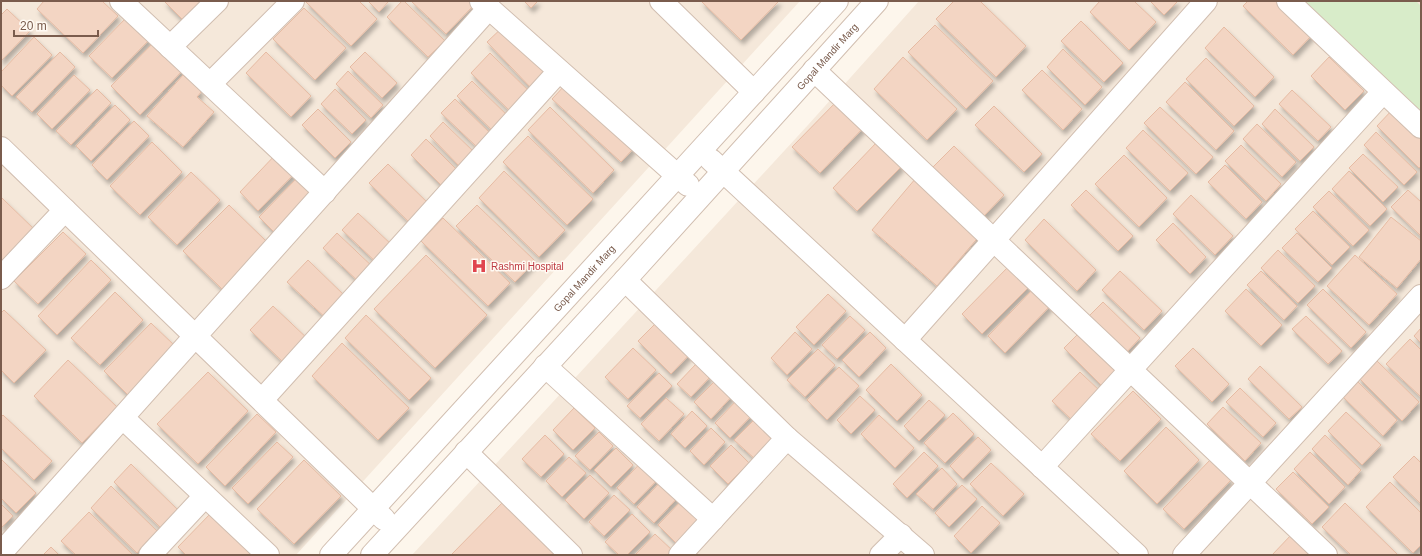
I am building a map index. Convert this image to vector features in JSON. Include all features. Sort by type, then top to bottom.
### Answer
[{"type":"street","points":[[121,1],[325,192]]},
{"type":"street","points":[[170,47],[217,1]]},
{"type":"street","points":[[210,84],[293,1]]},
{"type":"street","points":[[662,1],[754,92]]},
{"type":"street","name":"Gopal Mandir Marg","points":[[331,555],[837,1]]},
{"type":"street","name":"Gopal Mandir Marg","points":[[378,553],[395,529],[625,280],[722,170],[877,1]]},
{"type":"street","points":[[905,340],[1206,1]]},
{"type":"street","points":[[1288,1],[1421,127]]},
{"type":"street","points":[[1,553],[325,192],[485,5],[700,196]]},
{"type":"street","points":[[262,400],[559,70]]},
{"type":"street","points":[[814,70],[1326,555]]},
{"type":"street","points":[[1042,467],[1383,92]]},
{"type":"street","points":[[1,148],[395,529]]},
{"type":"street","points":[[701,150],[1137,555]]},
{"type":"street","points":[[1,278],[65,210]]},
{"type":"street","points":[[625,280],[787,438],[923,555]]},
{"type":"street","points":[[1184,555],[1421,296]]},
{"type":"street","points":[[545,366],[713,519]]},
{"type":"street","points":[[123,418],[268,555]]},
{"type":"street","points":[[680,555],[787,438]]},
{"type":"street","points":[[466,452],[571,555]]},
{"type":"street","points":[[150,555],[205,496]]},
{"type":"street","points":[[881,555],[901,535]]},
{"type":"shaded area","points":[[1,1],[800,1],[296,555],[1,555]]},
{"type":"shaded area","points":[[919,1],[1421,1],[1421,555],[412,555],[808,125]]},
{"type":"green space","points":[[1284,1],[1416,1],[1421,6],[1421,127]]},
{"type":"building","points":[[44,1],[102,1],[118,16],[83,53],[37,9]]},
{"type":"building","points":[[164,1],[205,1],[186,23]]},
{"type":"building","points":[[359,1],[377,19],[351,46],[306,2]]},
{"type":"building","points":[[368,1],[389,1],[379,12]]},
{"type":"building","points":[[402,1],[404,1],[445,41],[428,57],[387,17]]},
{"type":"building","points":[[411,1],[474,1],[476,3],[446,34]]},
{"type":"building","points":[[524,1],[538,1],[531,8]]},
{"type":"building","points":[[701,1],[779,1],[741,40]]},
{"type":"building","points":[[954,1],[980,1],[1026,46],[996,77],[936,19]]},
{"type":"building","points":[[1100,1],[1134,1],[1156,22],[1129,50],[1090,12]]},
{"type":"building","points":[[1150,1],[1178,1],[1164,15]]},
{"type":"building","points":[[1248,1],[1277,1],[1312,35],[1293,55],[1243,6]]},
{"type":"building","points":[[304,8],[346,48],[315,80],[273,39]]},
{"type":"building","points":[[7,9],[30,31],[1,61],[1,15]]},
{"type":"building","points":[[127,17],[150,39],[112,78],[89,56]]},
{"type":"building","points":[[1081,21],[1123,63],[1104,82],[1061,41]]},
{"type":"building","points":[[506,24],[551,70],[532,89],[487,42]]},
{"type":"building","points":[[935,25],[993,81],[966,109],[908,52]]},
{"type":"building","points":[[1224,27],[1274,77],[1255,97],[1205,48]]},
{"type":"building","points":[[34,37],[52,55],[12,96],[1,85],[1,72]]},
{"type":"building","points":[[156,40],[185,68],[140,115],[111,86]]},
{"type":"building","points":[[1063,49],[1102,87],[1085,105],[1047,67]]},
{"type":"building","points":[[60,52],[75,67],[32,112],[16,97]]},
{"type":"building","points":[[266,52],[311,96],[291,117],[246,73]]},
{"type":"building","points":[[365,52],[397,83],[382,98],[350,67]]},
{"type":"building","points":[[490,53],[533,95],[513,114],[471,73]]},
{"type":"building","points":[[903,57],[957,109],[927,140],[874,89]]},
{"type":"building","points":[[1329,57],[1364,91],[1345,110],[1311,76]]},
{"type":"building","points":[[1206,58],[1254,106],[1234,126],[1186,79]]},
{"type":"building","points":[[1042,70],[1082,109],[1063,130],[1022,90]]},
{"type":"building","points":[[348,71],[383,105],[371,118],[336,84]]},
{"type":"building","points":[[74,75],[90,90],[52,129],[37,114]]},
{"type":"building","points":[[183,75],[202,91],[197,97],[214,112],[183,147],[147,116]]},
{"type":"building","points":[[472,81],[511,119],[496,134],[457,96]]},
{"type":"building","points":[[1185,82],[1234,131],[1216,150],[1166,102]]},
{"type":"building","points":[[566,84],[634,148],[621,162],[552,99]]},
{"type":"building","points":[[97,89],[111,103],[71,145],[56,131]]},
{"type":"building","points":[[335,89],[366,120],[352,134],[321,104]]},
{"type":"building","points":[[1292,90],[1331,127],[1318,141],[1279,104]]},
{"type":"building","points":[[840,98],[867,124],[820,173],[792,147]]},
{"type":"building","points":[[455,99],[490,133],[477,147],[441,113]]},
{"type":"building","points":[[115,105],[130,120],[91,161],[76,146]]},
{"type":"building","points":[[994,106],[1042,154],[1024,172],[975,125]]},
{"type":"building","points":[[550,107],[614,170],[593,193],[528,130]]},
{"type":"building","points":[[1160,107],[1213,157],[1196,174],[1144,123]]},
{"type":"building","points":[[318,109],[351,142],[335,158],[302,125]]},
{"type":"building","points":[[1275,109],[1314,147],[1300,161],[1262,124]]},
{"type":"building","points":[[1393,109],[1421,136],[1421,166],[1419,168],[1377,126]]},
{"type":"building","points":[[134,121],[149,136],[107,180],[92,165]]},
{"type":"building","points":[[443,122],[475,153],[461,168],[430,136]]},
{"type":"building","points":[[1257,124],[1296,162],[1282,177],[1243,139]]},
{"type":"building","points":[[1143,130],[1188,173],[1170,191],[1126,148]]},
{"type":"building","points":[[1376,132],[1417,172],[1404,185],[1364,145]]},
{"type":"building","points":[[528,136],[593,199],[567,225],[503,162]]},
{"type":"building","points":[[426,139],[460,173],[445,189],[411,155]]},
{"type":"building","points":[[152,142],[182,172],[140,215],[110,186]]},
{"type":"building","points":[[877,142],[902,166],[857,211],[833,188]]},
{"type":"building","points":[[1241,145],[1281,184],[1266,201],[1225,161]]},
{"type":"building","points":[[954,146],[1004,195],[984,216],[933,167]]},
{"type":"building","points":[[278,152],[297,171],[258,211],[240,192]]},
{"type":"building","points":[[1363,154],[1398,187],[1383,202],[1349,168]]},
{"type":"building","points":[[1124,155],[1167,198],[1139,227],[1095,184]]},
{"type":"building","points":[[388,164],[432,207],[414,227],[369,183]]},
{"type":"building","points":[[1225,165],[1262,202],[1246,219],[1208,182]]},
{"type":"building","points":[[504,171],[565,230],[539,257],[479,198]]},
{"type":"building","points":[[1349,171],[1387,209],[1370,226],[1332,189]]},
{"type":"building","points":[[191,172],[220,200],[177,245],[148,217]]},
{"type":"building","points":[[297,178],[315,195],[277,235],[259,217]]},
{"type":"building","points":[[916,178],[981,234],[937,286],[872,230]]},
{"type":"building","points":[[1086,190],[1133,236],[1118,251],[1071,205]]},
{"type":"building","points":[[1408,190],[1421,202],[1421,236],[1391,207]]},
{"type":"building","points":[[1329,191],[1369,230],[1353,246],[1313,207]]},
{"type":"building","points":[[1191,195],[1233,236],[1215,255],[1173,214]]},
{"type":"building","points":[[1,197],[37,232],[1,270]]},
{"type":"building","points":[[229,205],[267,242],[222,289],[183,251]]},
{"type":"building","points":[[477,205],[535,261],[515,282],[456,226]]},
{"type":"building","points":[[1313,211],[1350,247],[1332,265],[1295,229]]},
{"type":"building","points":[[358,213],[393,246],[377,263],[342,230]]},
{"type":"building","points":[[1391,217],[1421,241],[1421,259],[1397,288],[1359,257]]},
{"type":"building","points":[[443,218],[510,283],[488,306],[421,241]]},
{"type":"building","points":[[1044,219],[1096,270],[1077,291],[1025,240]]},
{"type":"building","points":[[1173,223],[1206,257],[1190,274],[1156,240]]},
{"type":"building","points":[[63,232],[86,254],[38,304],[14,281]]},
{"type":"building","points":[[337,233],[375,269],[361,284],[323,248]]},
{"type":"building","points":[[1297,233],[1332,268],[1318,282],[1282,248]]},
{"type":"building","points":[[1278,250],[1315,286],[1298,303],[1261,268]]},
{"type":"building","points":[[426,255],[487,315],[435,368],[374,309]]},
{"type":"building","points":[[1355,255],[1397,294],[1369,325],[1327,286]]},
{"type":"building","points":[[91,260],[111,280],[57,335],[38,316]]},
{"type":"building","points":[[308,260],[348,299],[328,320],[287,282]]},
{"type":"building","points":[[1009,266],[1030,286],[982,334],[962,314]]},
{"type":"building","points":[[1120,271],[1162,311],[1144,330],[1102,290]]},
{"type":"building","points":[[1261,271],[1297,306],[1284,320],[1247,285]]},
{"type":"building","points":[[1034,288],[1051,305],[1005,353],[988,336]]},
{"type":"building","points":[[1246,289],[1282,325],[1261,346],[1225,311]]},
{"type":"building","points":[[1323,289],[1366,332],[1351,348],[1307,305]]},
{"type":"building","points":[[115,292],[143,320],[100,365],[71,338]]},
{"type":"building","points":[[828,294],[846,311],[814,345],[796,327]]},
{"type":"building","points":[[1103,302],[1140,338],[1125,354],[1087,318]]},
{"type":"building","points":[[273,306],[310,341],[287,366],[250,330]]},
{"type":"building","points":[[4,310],[46,350],[14,383],[1,370],[1,313]]},
{"type":"building","points":[[366,315],[431,378],[409,400],[345,338]]},
{"type":"building","points":[[850,316],[865,330],[837,359],[822,345]]},
{"type":"building","points":[[1306,316],[1342,351],[1328,364],[1292,329]]},
{"type":"building","points":[[659,320],[692,352],[671,374],[638,341]]},
{"type":"building","points":[[151,323],[175,346],[128,395],[104,371]]},
{"type":"building","points":[[1421,328],[1421,343],[1414,336]]},
{"type":"building","points":[[1081,331],[1119,368],[1102,386],[1064,348]]},
{"type":"building","points":[[795,332],[812,349],[787,375],[771,358]]},
{"type":"building","points":[[870,332],[886,348],[859,377],[842,360]]},
{"type":"building","points":[[1410,339],[1421,350],[1421,397],[1386,364]]},
{"type":"building","points":[[342,343],[409,408],[378,440],[312,376]]},
{"type":"building","points":[[633,348],[656,370],[628,399],[605,377]]},
{"type":"building","points":[[1193,348],[1229,384],[1212,402],[1175,366]]},
{"type":"building","points":[[818,349],[835,365],[805,397],[787,380]]},
{"type":"building","points":[[1375,359],[1419,402],[1402,421],[1358,377]]},
{"type":"building","points":[[68,360],[117,407],[82,443],[34,396]]},
{"type":"building","points":[[696,364],[710,377],[691,397],[677,384]]},
{"type":"building","points":[[891,364],[922,395],[897,421],[866,390]]},
{"type":"building","points":[[1260,366],[1302,407],[1289,419],[1248,379]]},
{"type":"building","points":[[839,367],[859,386],[827,420],[807,400]]},
{"type":"building","points":[[208,372],[248,411],[198,464],[157,424]]},
{"type":"building","points":[[1080,372],[1101,392],[1073,421],[1052,401]]},
{"type":"building","points":[[659,373],[672,386],[640,418],[627,406]]},
{"type":"building","points":[[717,379],[733,395],[711,419],[694,402]]},
{"type":"building","points":[[1357,381],[1397,420],[1383,436],[1342,396]]},
{"type":"building","points":[[1240,388],[1276,423],[1263,437],[1226,402]]},
{"type":"building","points":[[1133,391],[1161,419],[1120,461],[1091,434]]},
{"type":"building","points":[[860,396],[875,410],[851,434],[837,420]]},
{"type":"building","points":[[666,398],[684,414],[659,441],[641,424]]},
{"type":"building","points":[[737,400],[752,415],[730,438],[715,423]]},
{"type":"building","points":[[929,400],[945,415],[919,441],[904,426]]},
{"type":"building","points":[[1223,407],[1261,443],[1245,461],[1207,424]]},
{"type":"building","points":[[574,408],[595,428],[573,450],[553,430]]},
{"type":"building","points":[[692,411],[707,426],[685,448],[671,434]]},
{"type":"building","points":[[1346,412],[1381,445],[1362,465],[1328,431]]},
{"type":"building","points":[[953,413],[974,434],[945,463],[924,443]]},
{"type":"building","points":[[257,414],[276,432],[225,486],[206,467]]},
{"type":"building","points":[[3,415],[52,461],[34,480],[1,448],[1,417]]},
{"type":"building","points":[[879,415],[914,448],[895,468],[861,434]]},
{"type":"building","points":[[758,416],[778,435],[755,459],[734,440]]},
{"type":"building","points":[[1166,427],[1199,460],[1157,504],[1124,471]]},
{"type":"building","points":[[711,428],[725,442],[704,465],[690,451]]},
{"type":"building","points":[[599,432],[613,446],[590,470],[575,456]]},
{"type":"building","points":[[545,435],[564,454],[541,477],[522,459]]},
{"type":"building","points":[[1325,435],[1361,470],[1348,485],[1312,449]]},
{"type":"building","points":[[978,437],[991,450],[963,479],[950,466]]},
{"type":"building","points":[[277,442],[293,457],[248,504],[232,488]]},
{"type":"building","points":[[731,445],[749,463],[728,484],[710,466]]},
{"type":"building","points":[[616,448],[633,465],[611,487],[594,470]]},
{"type":"building","points":[[924,452],[938,466],[907,498],[893,484]]},
{"type":"building","points":[[1310,452],[1345,487],[1329,504],[1294,469]]},
{"type":"building","points":[[1414,456],[1421,463],[1421,504],[1393,477]]},
{"type":"building","points":[[569,457],[586,473],[562,497],[546,481]]},
{"type":"building","points":[[645,458],[662,475],[634,504],[617,488]]},
{"type":"building","points":[[1,459],[36,493],[16,513],[1,498]]},
{"type":"building","points":[[304,460],[341,496],[294,544],[257,509]]},
{"type":"building","points":[[1210,460],[1231,480],[1184,529],[1163,509]]},
{"type":"building","points":[[991,463],[1024,494],[1003,516],[970,484]]},
{"type":"building","points":[[131,464],[179,511],[162,529],[114,482]]},
{"type":"building","points":[[942,468],[957,484],[933,509],[916,494]]},
{"type":"building","points":[[1293,472],[1329,507],[1312,524],[1276,489]]},
{"type":"building","points":[[590,475],[609,493],[584,519],[565,500]]},
{"type":"building","points":[[665,477],[682,493],[654,523],[637,507]]},
{"type":"building","points":[[1390,482],[1421,513],[1421,545],[1413,553],[1366,507]]},
{"type":"building","points":[[962,485],[977,499],[949,527],[935,513]]},
{"type":"building","points":[[111,486],[157,531],[137,553],[91,508]]},
{"type":"building","points":[[614,495],[630,510],[604,536],[589,522]]},
{"type":"building","points":[[685,497],[705,516],[677,544],[658,525]]},
{"type":"building","points":[[505,500],[562,555],[451,555]]},
{"type":"building","points":[[1345,503],[1398,555],[1351,555],[1322,527]]},
{"type":"building","points":[[1,504],[13,516],[1,528]]},
{"type":"building","points":[[982,506],[1000,523],[971,553],[954,536]]},
{"type":"building","points":[[89,512],[133,555],[76,555],[61,541]]},
{"type":"building","points":[[212,512],[256,555],[186,555],[178,547]]},
{"type":"building","points":[[632,514],[650,532],[627,555],[619,555],[605,542]]},
{"type":"building","points":[[655,534],[674,552],[671,555],[635,555]]},
{"type":"building","points":[[1292,534],[1313,555],[1272,555]]},
{"type":"building","points":[[51,547],[59,555],[43,555]]},
{"type":"place","name":"Rashmi Hospital","points":[[479,266]]}]
